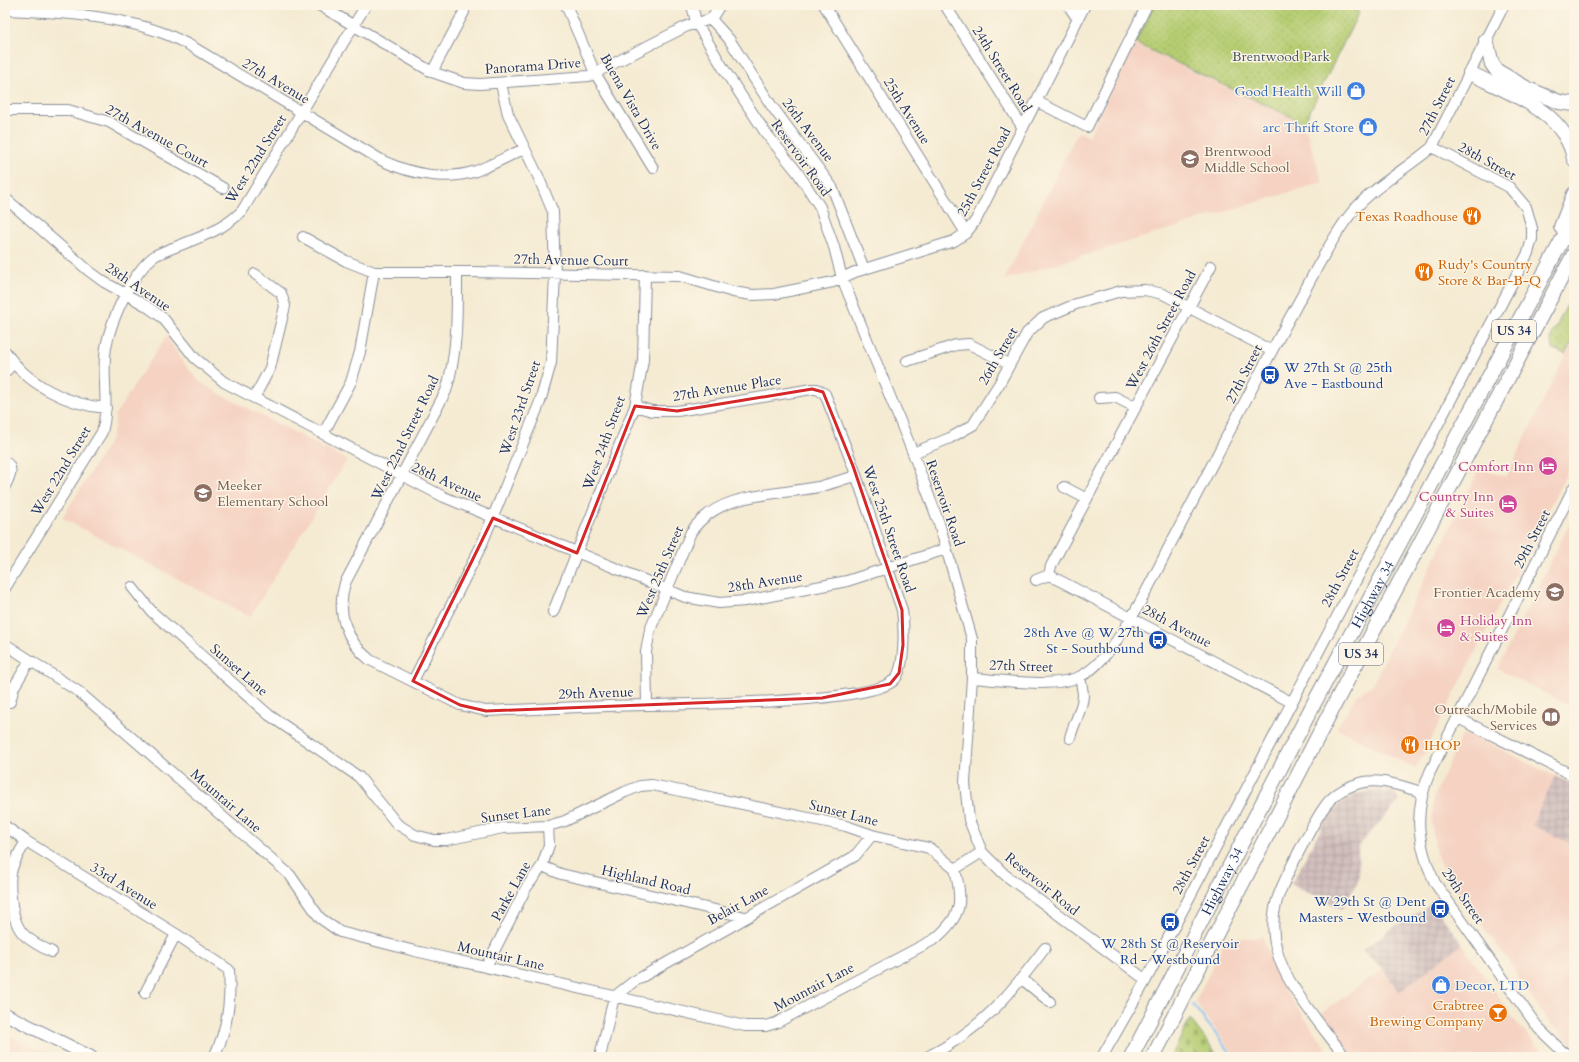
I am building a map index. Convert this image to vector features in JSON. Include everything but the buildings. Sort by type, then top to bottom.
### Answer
[{"type":"highway","points":[[1486,40],[1494,68],[1528,90]]},
{"type":"highway","points":[[1471,69],[1499,81],[1559,102],[1574,104]]},
{"type":"highway","points":[[1471,69],[1548,116],[1566,137],[1571,146],[1574,159]]},
{"type":"highway","points":[[1545,273],[1547,255],[1574,194]]},
{"type":"highway","name":"Highway 34","points":[[1131,1057],[1312,705],[1574,218]]},
{"type":"highway","name":"Highway 34","points":[[1154,1057],[1336,702],[1574,254]]},
{"type":"highway","points":[[1554,293],[1574,264]]},
{"type":"main road","points":[[5,1014],[91,1057]]},
{"type":"street","name":"Panorama Drive","points":[[319,5],[432,72],[464,83],[501,84],[589,76],[696,22],[711,19]]},
{"type":"street","name":"West 22nd Street","points":[[5,588],[97,442],[105,424],[105,357],[107,340],[126,294],[136,275],[149,260],[168,249],[218,230],[229,223],[242,211],[366,5]]},
{"type":"street","name":"Buena Vista Drive","points":[[566,5],[595,73],[653,168]]},
{"type":"street","name":"Reservoir Road","points":[[692,5],[696,22],[725,71],[765,132],[814,196],[825,219],[842,278],[913,453],[946,549],[972,639],[972,678],[965,783],[969,820],[982,852],[1004,874],[1146,980]]},
{"type":"street","points":[[711,19],[720,5]]},
{"type":"street","name":"25th Avenue","points":[[824,5],[966,233]]},
{"type":"street","name":"24th Street Road","points":[[946,5],[1022,128]]},
{"type":"street","points":[[1068,5],[1077,18]]},
{"type":"street","name":"25th Street Road","points":[[842,278],[864,268],[954,241],[966,233],[976,220],[1077,18],[1085,5]]},
{"type":"street","points":[[1036,101],[1087,127],[1148,5]]},
{"type":"street","name":"27th Street","points":[[972,678],[1045,683],[1080,677],[1107,655],[1131,617],[1272,351],[1346,220],[1356,207],[1374,191],[1432,147],[1504,5]]},
{"type":"street","name":"27th Avenue","points":[[5,10],[83,15],[131,24],[164,33],[190,46],[383,161],[410,172],[444,175],[462,174],[476,171],[524,149]]},
{"type":"street","points":[[432,72],[464,12]]},
{"type":"street","name":"26th Avenue","points":[[711,19],[726,35],[771,105],[827,178],[849,227],[864,268]]},
{"type":"street","name":"West 23rd Street","points":[[413,681],[481,546],[546,382],[553,345],[555,231],[553,212],[538,176],[508,114],[501,84]]},
{"type":"street","name":"27th Avenue Court","points":[[5,110],[68,110],[108,122],[223,188]]},
{"type":"street","name":"28th Street","points":[[1102,1057],[1146,980],[1528,253],[1532,239],[1532,228],[1526,207],[1509,187],[1432,147]]},
{"type":"street","name":"28th Avenue","points":[[5,198],[104,282],[145,305],[163,318],[195,358],[224,382],[444,497],[685,597],[703,601],[733,602],[829,586],[946,549]]},
{"type":"street","name":"27th Avenue Court","points":[[303,236],[346,261],[374,272],[680,276],[733,292],[752,294],[774,294],[833,282],[842,278]]},
{"type":"street","name":"West 26th Street Road","points":[[1049,575],[1051,566],[1211,266]]},
{"type":"street","points":[[322,434],[351,382],[360,352],[374,272]]},
{"type":"street","name":"West 22nd Street Road","points":[[341,606],[345,583],[437,409],[451,376],[456,342],[457,272]]},
{"type":"street","points":[[254,398],[270,368],[285,306],[281,293],[255,274]]},
{"type":"street","name":"West 24th Street","points":[[553,612],[635,406],[643,360],[645,275]]},
{"type":"street","name":"26th Street","points":[[913,453],[950,438],[973,425],[983,411],[1027,333],[1034,325],[1049,315],[1076,304],[1133,289],[1163,294],[1188,307]]},
{"type":"street","points":[[1188,307],[1272,351]]},
{"type":"street","points":[[907,361],[956,345],[969,344],[1009,364]]},
{"type":"street","points":[[5,351],[13,364],[27,376],[61,396],[82,404],[106,408]]},
{"type":"street","points":[[5,372],[13,364]]},
{"type":"street","name":"27th Avenue Place","points":[[635,406],[652,411],[677,411],[812,389],[823,392]]},
{"type":"street","name":"West 25th Street Road","points":[[823,392],[827,397],[856,476],[902,610],[904,623],[900,664],[896,680]]},
{"type":"street","name":"West 26th Street Road","points":[[1099,398],[1115,397],[1135,407]]},
{"type":"street","points":[[5,462],[11,469],[10,476],[5,486]]},
{"type":"street","name":"West 25th Street","points":[[647,705],[646,647],[650,630],[691,532],[697,523],[712,510],[727,503],[741,499],[818,486],[856,476]]},
{"type":"street","points":[[1064,487],[1087,499]]},
{"type":"street","name":"29th Street","points":[[1572,1057],[1562,1051],[1539,1029],[1435,883],[1424,856],[1420,839],[1419,815],[1422,792],[1574,487]]},
{"type":"street","points":[[1036,580],[1049,575]]},
{"type":"street","name":"28th Avenue","points":[[1049,575],[1291,702]]},
{"type":"street","name":"Sunset Lane","points":[[132,587],[152,612],[269,715],[359,777],[371,790],[386,813],[401,827],[421,837],[434,840],[446,840],[503,828],[548,826],[565,821],[624,792],[640,786],[652,785],[846,826],[872,835],[929,848],[955,869]]},
{"type":"street","name":"29th Avenue","points":[[341,606],[347,632],[357,649],[370,660],[460,705],[486,711],[822,698],[878,687],[890,684],[896,680]]},
{"type":"street","name":"Mountair Lane","points":[[5,644],[79,692],[290,875],[320,918],[329,926],[350,936],[745,1026],[766,1026],[776,1023],[935,939],[955,920],[960,905],[959,886],[955,869]]},
{"type":"street","points":[[10,702],[14,686],[30,660]]},
{"type":"street","points":[[1070,738],[1072,726],[1080,709],[1083,696],[1080,677]]},
{"type":"street","points":[[1458,718],[1574,776]]},
{"type":"street","points":[[1345,1057],[1289,980],[1280,964],[1274,939],[1273,927],[1277,900],[1285,881],[1323,807],[1339,792],[1360,782],[1370,781],[1422,792]]},
{"type":"street","name":"33rd Avenue","points":[[5,826],[26,841],[176,934],[229,970],[230,983],[227,1018],[220,1044],[214,1057]]},
{"type":"street","name":"Parke Lane","points":[[486,967],[526,888],[542,866],[549,845],[548,826]]},
{"type":"street","name":"Belair Lane","points":[[614,996],[633,982],[745,917],[855,856],[872,835]]},
{"type":"street","points":[[26,841],[12,866],[10,879],[12,911],[15,924],[31,941],[52,952]]},
{"type":"street","points":[[955,869],[982,852]]},
{"type":"street","name":"Highland Road","points":[[542,866],[561,874],[745,917]]},
{"type":"street","points":[[145,993],[176,934]]},
{"type":"street","points":[[927,1057],[950,1046],[981,1023],[996,1009],[1022,979],[1045,948]]},
{"type":"street","points":[[1022,979],[1050,1002]]},
{"type":"street","points":[[600,1057],[614,996]]},
{"type":"highlighted area","points":[[812,389],[823,392],[853,466],[902,610],[903,645],[899,673],[890,684],[822,698],[486,711],[460,705],[413,681],[493,518],[577,553],[635,406],[677,411]]},
{"type":"shaded area","name":"Brentwood Middle School","points":[[1134,44],[1304,124],[1323,182],[1004,280],[1078,132],[1089,136]]},
{"type":"shaded area","name":"Meeker Elementary School","points":[[166,336],[186,366],[199,381],[220,394],[347,460],[250,617],[62,518],[110,441],[115,425],[115,415]]},
{"type":"shaded area","points":[[1574,338],[1574,459],[1416,769],[1337,728],[1357,695],[1372,685],[1480,468],[1506,477]]},
{"type":"shaded area","name":"Frontier Academy","points":[[1574,515],[1574,708],[1497,669]]},
{"type":"shaded area","points":[[1471,734],[1556,777],[1574,845],[1574,1045],[1549,1022],[1521,983],[1516,972],[1449,880],[1436,853],[1432,825],[1433,799],[1462,735]]},
{"type":"shaded area","points":[[1555,776],[1574,785],[1574,845],[1532,825]]},
{"type":"shaded area","points":[[1379,790],[1395,793],[1399,801],[1358,846],[1359,879],[1342,909],[1291,884],[1325,821],[1339,804],[1358,793]]},
{"type":"shaded area","points":[[1433,904],[1462,944],[1399,992],[1383,969],[1362,950],[1401,922]]},
{"type":"shaded area","points":[[1263,937],[1270,961],[1285,991],[1333,1057],[1236,1057],[1195,1002],[1226,939]]},
{"type":"shaded area","points":[[1462,944],[1516,1022],[1537,1046],[1551,1057],[1354,1057],[1320,1014],[1383,969],[1399,992]]},
{"type":"shaded area","points":[[5,1033],[54,1057],[5,1057]]},
{"type":"green space","name":"Brentwood Park","points":[[1154,5],[1345,5],[1359,12],[1304,123],[1135,43]]},
{"type":"green space","points":[[1574,291],[1574,338],[1565,354],[1553,349],[1550,339]]},
{"type":"green space","points":[[1190,1019],[1219,1057],[1171,1057]]},
{"type":"waterway","points":[[1193,1005],[1234,1057]]},
{"type":"place","name":"Good Health Will","points":[[1356,91]]},
{"type":"place","name":"arc Thrift Store","points":[[1368,127]]},
{"type":"place","name":"Brentwood Middle School","points":[[1190,159]]},
{"type":"place","name":"Texas Roadhouse","points":[[1472,216]]},
{"type":"place","name":"Rudy's Country Store & Bar-B-Q","points":[[1424,272]]},
{"type":"place","name":"W 27th St @ 25th Ave - Eastbound","points":[[1270,375]]},
{"type":"place","name":"Comfort Inn","points":[[1548,466]]},
{"type":"place","name":"Meeker Elementary School","points":[[203,493]]},
{"type":"place","name":"Country Inn & Suites","points":[[1508,504]]},
{"type":"place","name":"Frontier Academy","points":[[1555,592]]},
{"type":"place","name":"Holiday Inn & Suites","points":[[1446,628]]},
{"type":"place","name":"28th Ave @ W 27th St - Southbound","points":[[1158,640]]},
{"type":"place","name":"Outreach/Mobile Services","points":[[1551,717]]},
{"type":"place","name":"IHOP","points":[[1410,745]]},
{"type":"place","name":"W 29th St @ Dent Masters - Westbound","points":[[1440,909]]},
{"type":"place","name":"W 28th St @ Reservoir Rd - Westbound","points":[[1170,922]]},
{"type":"place","name":"Decor, LTD","points":[[1441,985]]},
{"type":"place","name":"Crabtree Brewing Company","points":[[1498,1013]]}]
